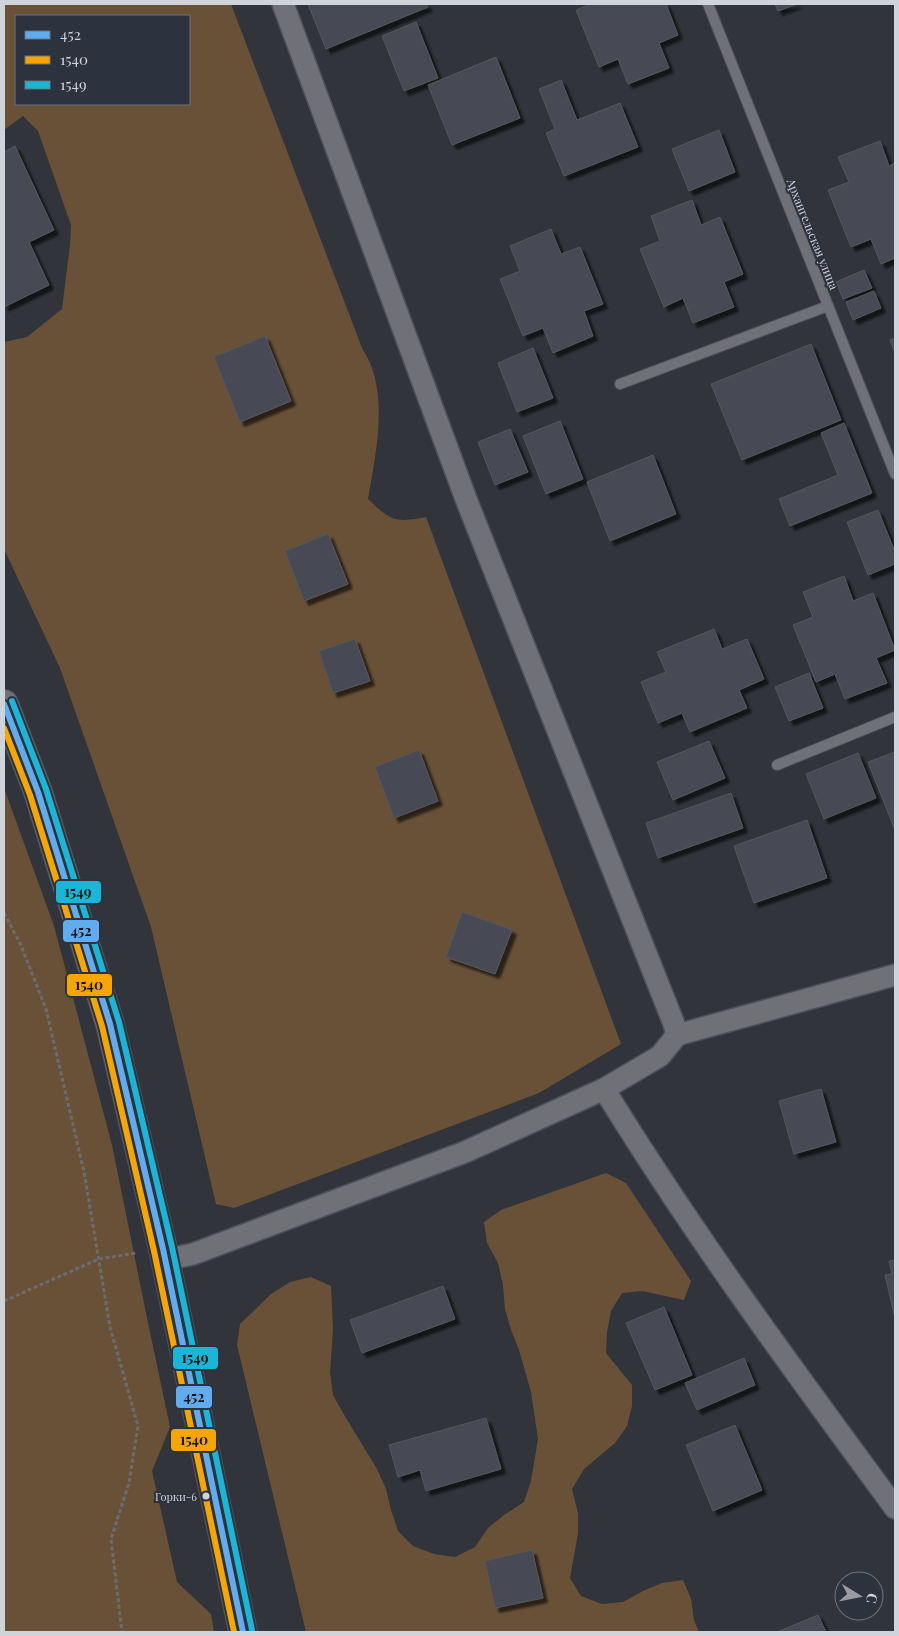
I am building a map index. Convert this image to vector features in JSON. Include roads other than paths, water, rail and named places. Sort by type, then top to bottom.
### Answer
[{"type":"main road","points":[[4,704],[38,792],[110,1024],[164,1254],[243,1632]]},
{"type":"street","points":[[283,4],[466,499],[677,1035]]},
{"type":"street","points":[[164,1254],[193,1254],[466,1152],[604,1088],[660,1056],[677,1035],[895,975]]},
{"type":"street","points":[[604,1088],[626,1126],[763,1328],[895,1508]]},
{"type":"lane","name":"Архангельская улица","points":[[708,4],[895,474]]},
{"type":"lane","points":[[620,384],[828,306]]},
{"type":"lane","points":[[776,764],[895,717]]},
{"type":"place","name":"Горки-6","points":[[206,1496]]}]
